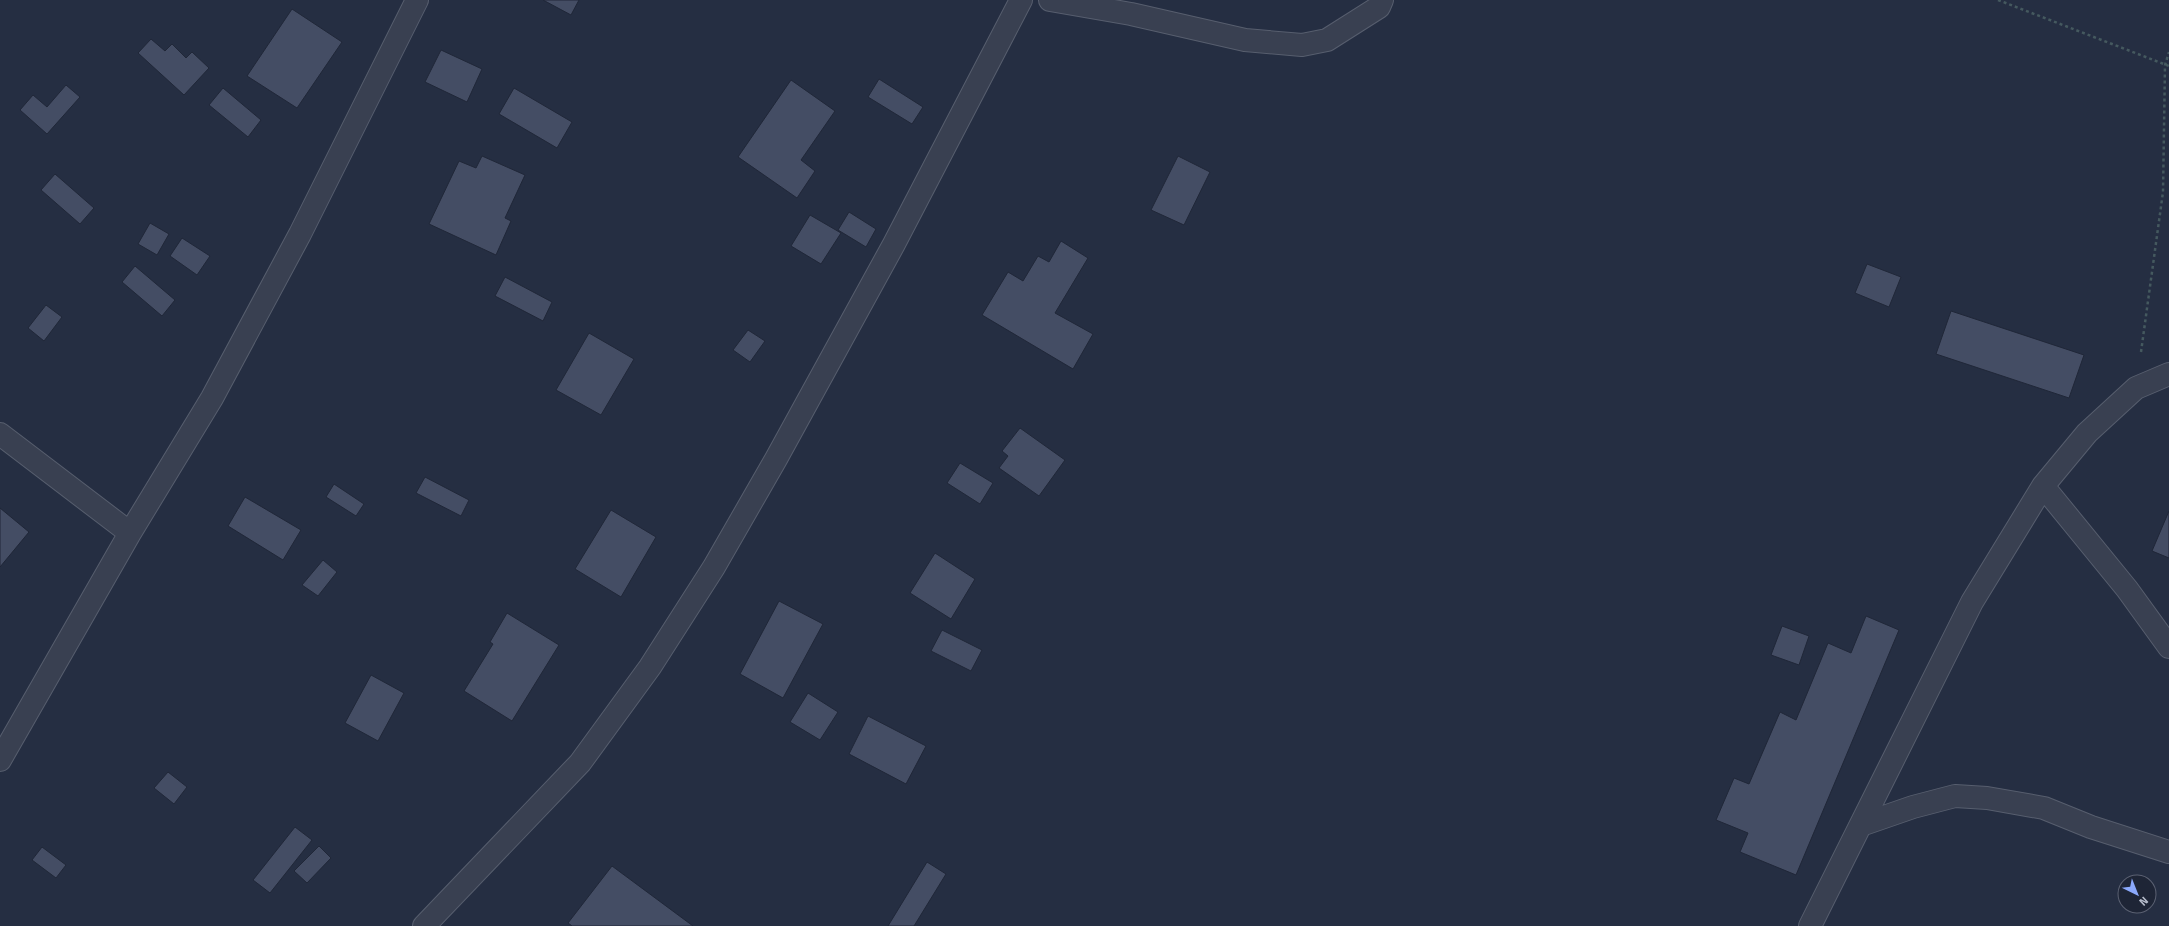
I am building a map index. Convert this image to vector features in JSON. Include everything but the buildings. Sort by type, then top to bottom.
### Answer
[{"type":"street","points":[[424,926],[580,762],[650,667],[714,567],[776,459],[894,244],[1021,0]]},
{"type":"street","points":[[1050,0],[1131,14],[1245,40],[1302,45],[1327,40],[1379,8],[1382,0]]},
{"type":"street","points":[[0,760],[130,534],[212,398],[300,234],[409,2]]},
{"type":"street","points":[[1810,926],[1972,602],[2043,486],[2087,433],[2136,388],[2169,374]]},
{"type":"street","points":[[0,434],[130,534]]},
{"type":"street","points":[[2043,486],[2127,590],[2169,647]]},
{"type":"street","points":[[1861,825],[1913,807],[1955,796],[1987,798],[2044,808],[2092,827],[2169,852]]},
{"type":"path","points":[[1998,0],[2169,66]]},
{"type":"path","points":[[2136,388],[2163,192],[2165,65],[2169,52]]}]
